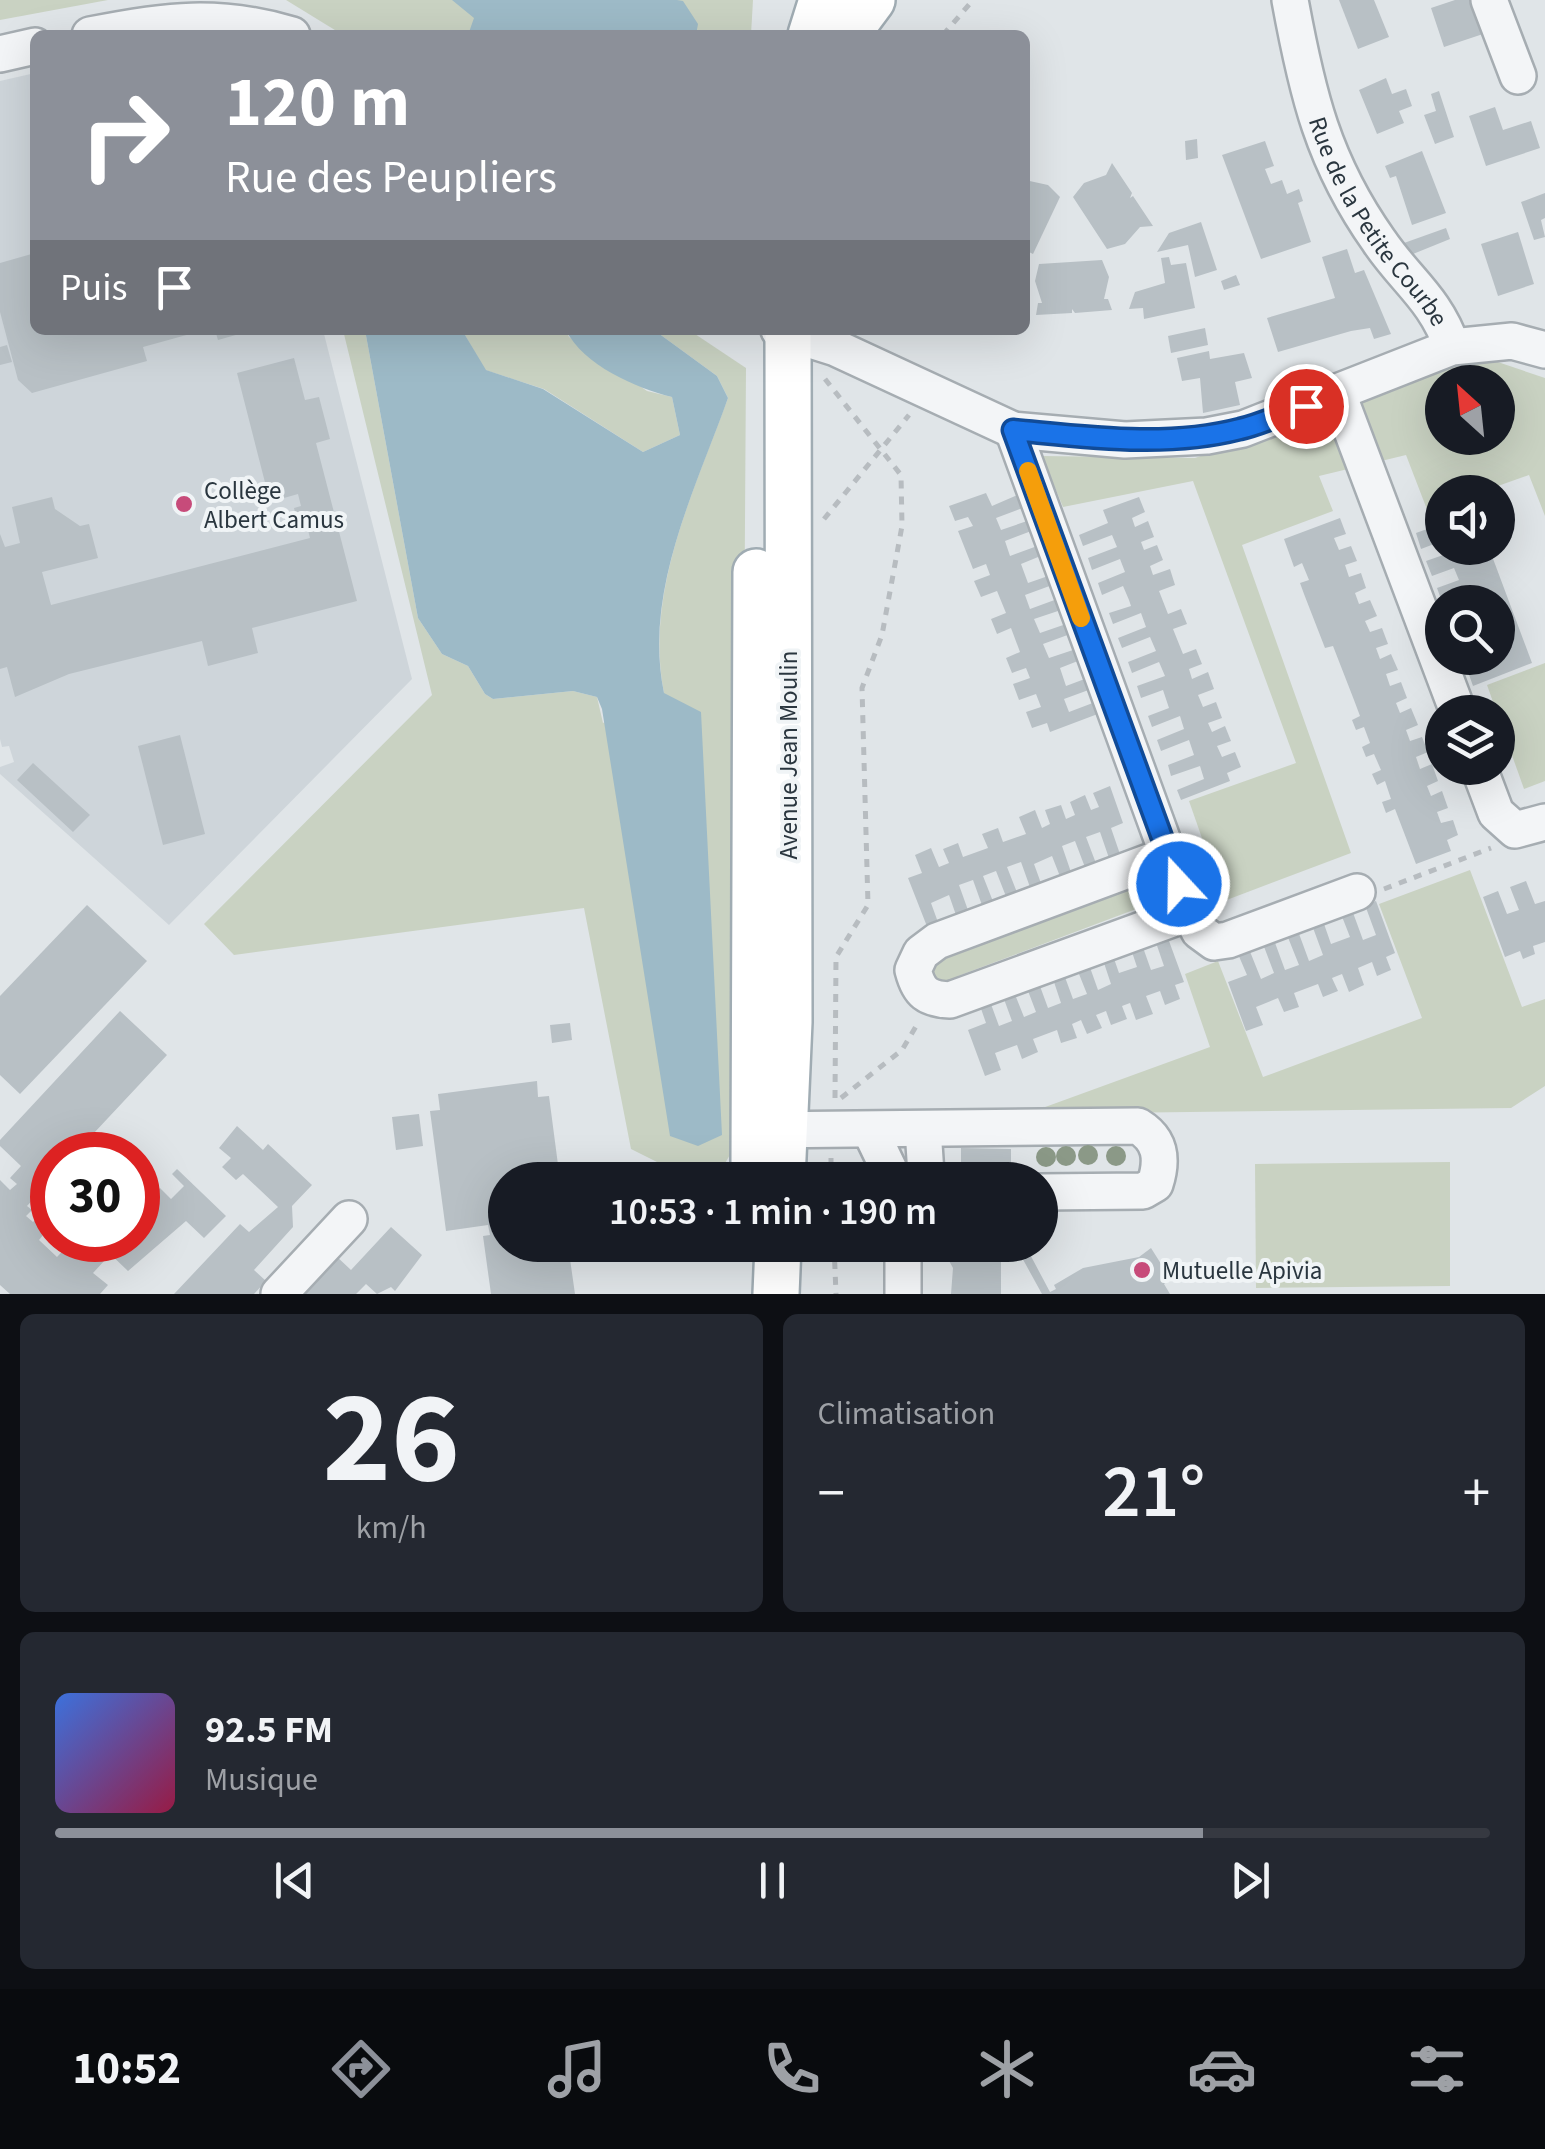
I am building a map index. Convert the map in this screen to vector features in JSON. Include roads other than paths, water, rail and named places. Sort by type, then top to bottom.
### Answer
[{"type":"main road","points":[[813,30],[822,0]]},
{"type":"main road","points":[[850,30],[872,0]]},
{"type":"main road","name":"Avenue Jean Moulin","points":[[760,1162],[790,1022],[780,338]]},
{"type":"main road","name":"Avenue Jean Moulin","points":[[769,1131],[777,1162]]},
{"type":"main road","points":[[753,1294],[754,1262]]},
{"type":"main road","points":[[776,1294],[777,1262]]},
{"type":"street","name":"Rue de la Petite Courbe","points":[[1290,0],[1302,74],[1327,154],[1380,244],[1428,295],[1452,347],[1512,340],[1545,350]]},
{"type":"street","points":[[1488,0],[1518,76]]},
{"type":"street","points":[[123,30],[201,18],[249,22],[275,30]]},
{"type":"street","points":[[0,54],[30,47]]},
{"type":"street","points":[[780,338],[930,390],[1013,430],[1125,440],[1206,436],[1242,429],[1452,347]]},
{"type":"street","points":[[1338,394],[1452,695]]},
{"type":"street","points":[[1013,430],[1199,931],[1214,942],[1357,892]]},
{"type":"street","points":[[1486,785],[1496,812],[1530,826]]},
{"type":"street","points":[[1168,855],[937,941],[921,953],[913,970],[918,988],[931,999],[950,1000],[1191,912]]},
{"type":"street","points":[[769,1131],[1138,1126],[1152,1135],[1161,1165],[1156,1184],[1143,1191],[1058,1192]]},
{"type":"street","points":[[870,1130],[885,1162]]},
{"type":"street","points":[[923,1130],[925,1162]]},
{"type":"street","points":[[279,1294],[349,1220]]},
{"type":"street","points":[[903,1262],[903,1294]]},
{"type":"water","points":[[452,0],[677,0],[683,1],[698,24],[697,30],[470,30],[474,18]]},
{"type":"water","points":[[366,335],[465,335],[486,370],[543,389],[643,452],[680,435],[672,397],[627,381],[598,364],[569,335],[661,335],[717,376],[728,398],[688,506],[666,580],[659,655],[664,693],[701,712],[722,1135],[698,1146],[670,1136],[597,697],[573,691],[493,699],[485,694],[468,666],[442,654],[418,618]]},
{"type":"place","name":"Collège Albert Camus","points":[[184,504]]},
{"type":"place","name":"Mutuelle Apivia","points":[[1142,1270]]}]
